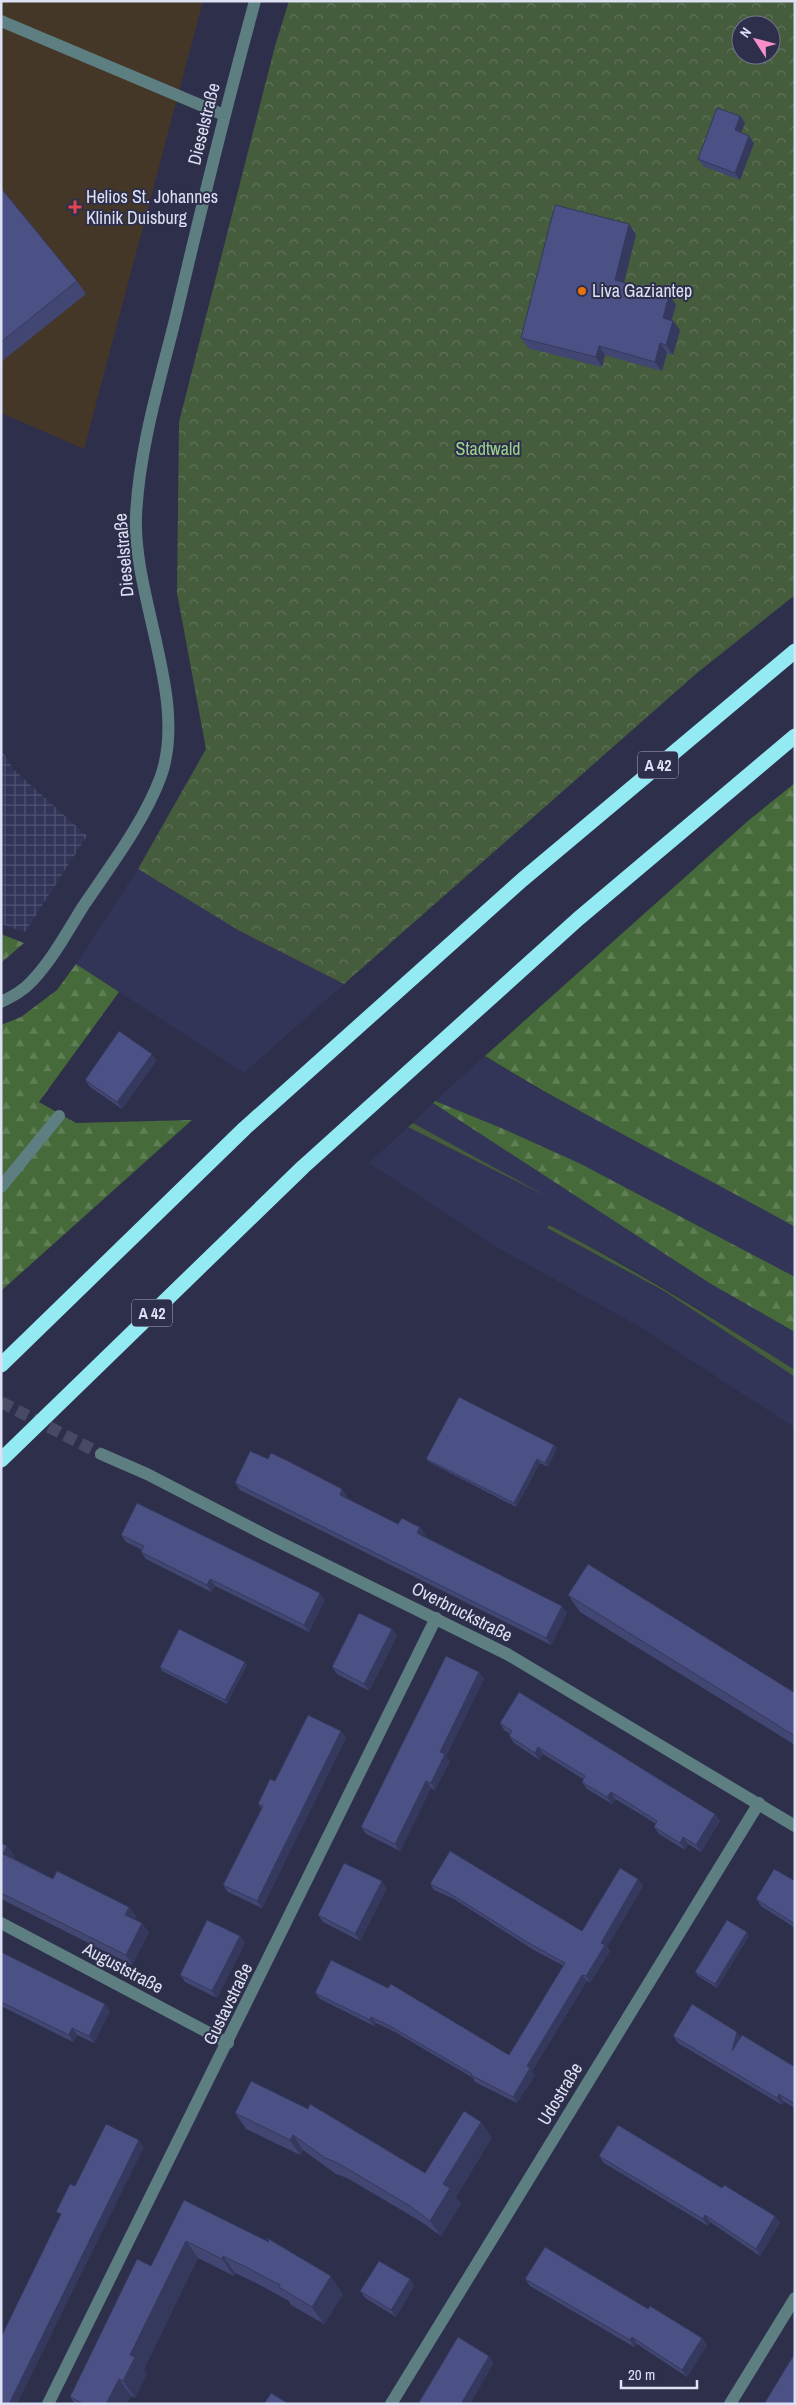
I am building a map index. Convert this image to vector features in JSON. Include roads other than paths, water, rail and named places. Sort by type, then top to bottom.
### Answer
[{"type":"highway","name":"A 42","points":[[1,1365],[246,1128],[522,880],[795,652]]},
{"type":"highway","name":"A 42","points":[[1,1460],[303,1167],[578,919],[795,736]]},
{"type":"street","name":"Dieselstraße","points":[[1,1002],[19,994],[34,979],[51,957],[123,846],[143,812],[161,775],[169,730],[163,675],[146,608],[139,560],[136,516],[146,439],[224,115],[255,1]]},
{"type":"street","points":[[1,21],[224,115]]},
{"type":"street","points":[[1,1187],[59,1116]]},
{"type":"street","name":"Overbruckstraße","points":[[101,1454],[147,1474],[271,1538],[507,1654],[795,1826]]},
{"type":"street","name":"Gustavstraße","points":[[48,2404],[228,2043],[436,1618]]},
{"type":"street","name":"Udostraße","points":[[391,2404],[759,1803]]},
{"type":"street","name":"Auguststraße","points":[[1,1923],[228,2043]]},
{"type":"street","points":[[730,2404],[795,2298]]},
{"type":"tunnel","points":[[1,1402],[101,1454]]},
{"type":"place","name":"Helios St. Johannes Klinik Duisburg","points":[[75,207]]},
{"type":"place","name":"Liva Gaziantep","points":[[582,291]]},
{"type":"park label","name":"Stadtwald","points":[[488,449]]}]
